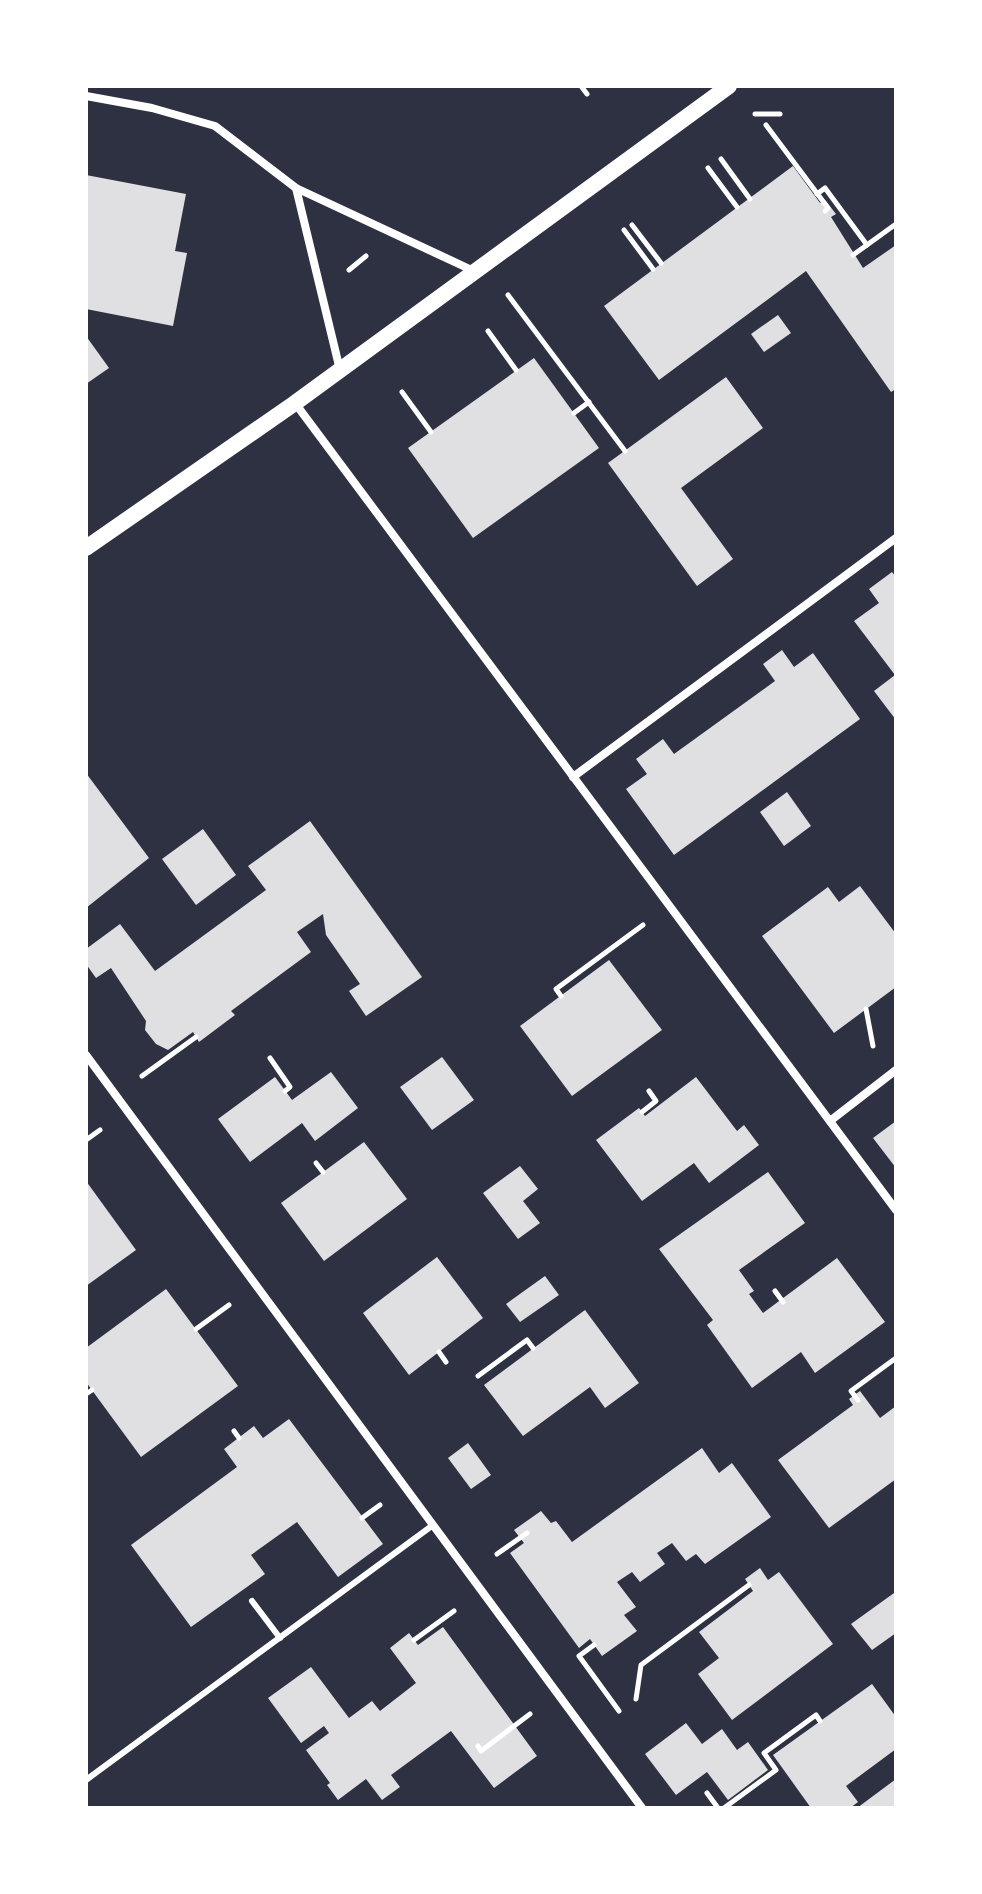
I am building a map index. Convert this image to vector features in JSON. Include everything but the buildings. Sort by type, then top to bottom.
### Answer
[{"type":"main road","points":[[86,548],[295,403],[729,86]]},
{"type":"street","points":[[86,96],[152,108],[215,126],[296,188],[476,272]]},
{"type":"street","points":[[296,188],[340,370]]},
{"type":"street","points":[[295,403],[896,1210]]},
{"type":"street","points":[[573,777],[896,538]]},
{"type":"street","points":[[86,1055],[642,1808]]},
{"type":"street","points":[[830,1121],[896,1070]]},
{"type":"lane","points":[[86,1780],[433,1525]]},
{"type":"lane","points":[[252,1601],[280,1638]]},
{"type":"path","points":[[581,86],[587,94]]},
{"type":"path","points":[[766,125],[828,208],[825,211]]},
{"type":"path","points":[[721,159],[750,199]]},
{"type":"path","points":[[708,168],[737,207]]},
{"type":"path","points":[[817,194],[825,188],[867,245]]},
{"type":"path","points":[[853,255],[896,224]]},
{"type":"path","points":[[632,225],[661,263]]},
{"type":"path","points":[[624,230],[653,269]]},
{"type":"path","points":[[348,270],[370,253]]},
{"type":"path","points":[[476,272],[513,299],[625,451]]},
{"type":"path","points":[[488,331],[516,370]]},
{"type":"path","points":[[402,392],[431,432]]},
{"type":"path","points":[[574,413],[589,402]]},
{"type":"path","points":[[561,996],[556,989],[644,923]]},
{"type":"path","points":[[866,1009],[873,1038]]},
{"type":"path","points":[[138,1079],[196,1037]]},
{"type":"path","points":[[270,1058],[290,1087],[285,1091]]},
{"type":"path","points":[[642,1112],[656,1101],[649,1091]]},
{"type":"path","points":[[316,1163],[323,1172]]},
{"type":"path","points":[[775,1291],[783,1302]]},
{"type":"path","points":[[196,1329],[236,1299]]},
{"type":"path","points":[[478,1376],[527,1340],[533,1348]]},
{"type":"path","points":[[439,1352],[446,1362]]},
{"type":"path","points":[[858,1400],[851,1391],[896,1358]]},
{"type":"path","points":[[234,1431],[239,1438]]},
{"type":"path","points":[[362,1518],[377,1507]]},
{"type":"path","points":[[492,1558],[527,1533]]},
{"type":"path","points":[[636,1699],[641,1665],[749,1585]]},
{"type":"path","points":[[414,1640],[453,1611]]},
{"type":"path","points":[[594,1645],[579,1656],[619,1711]]},
{"type":"path","points":[[478,1746],[481,1751],[530,1715]]},
{"type":"path","points":[[707,1793],[721,1808],[776,1770],[764,1753],[816,1715],[820,1721]]}]
